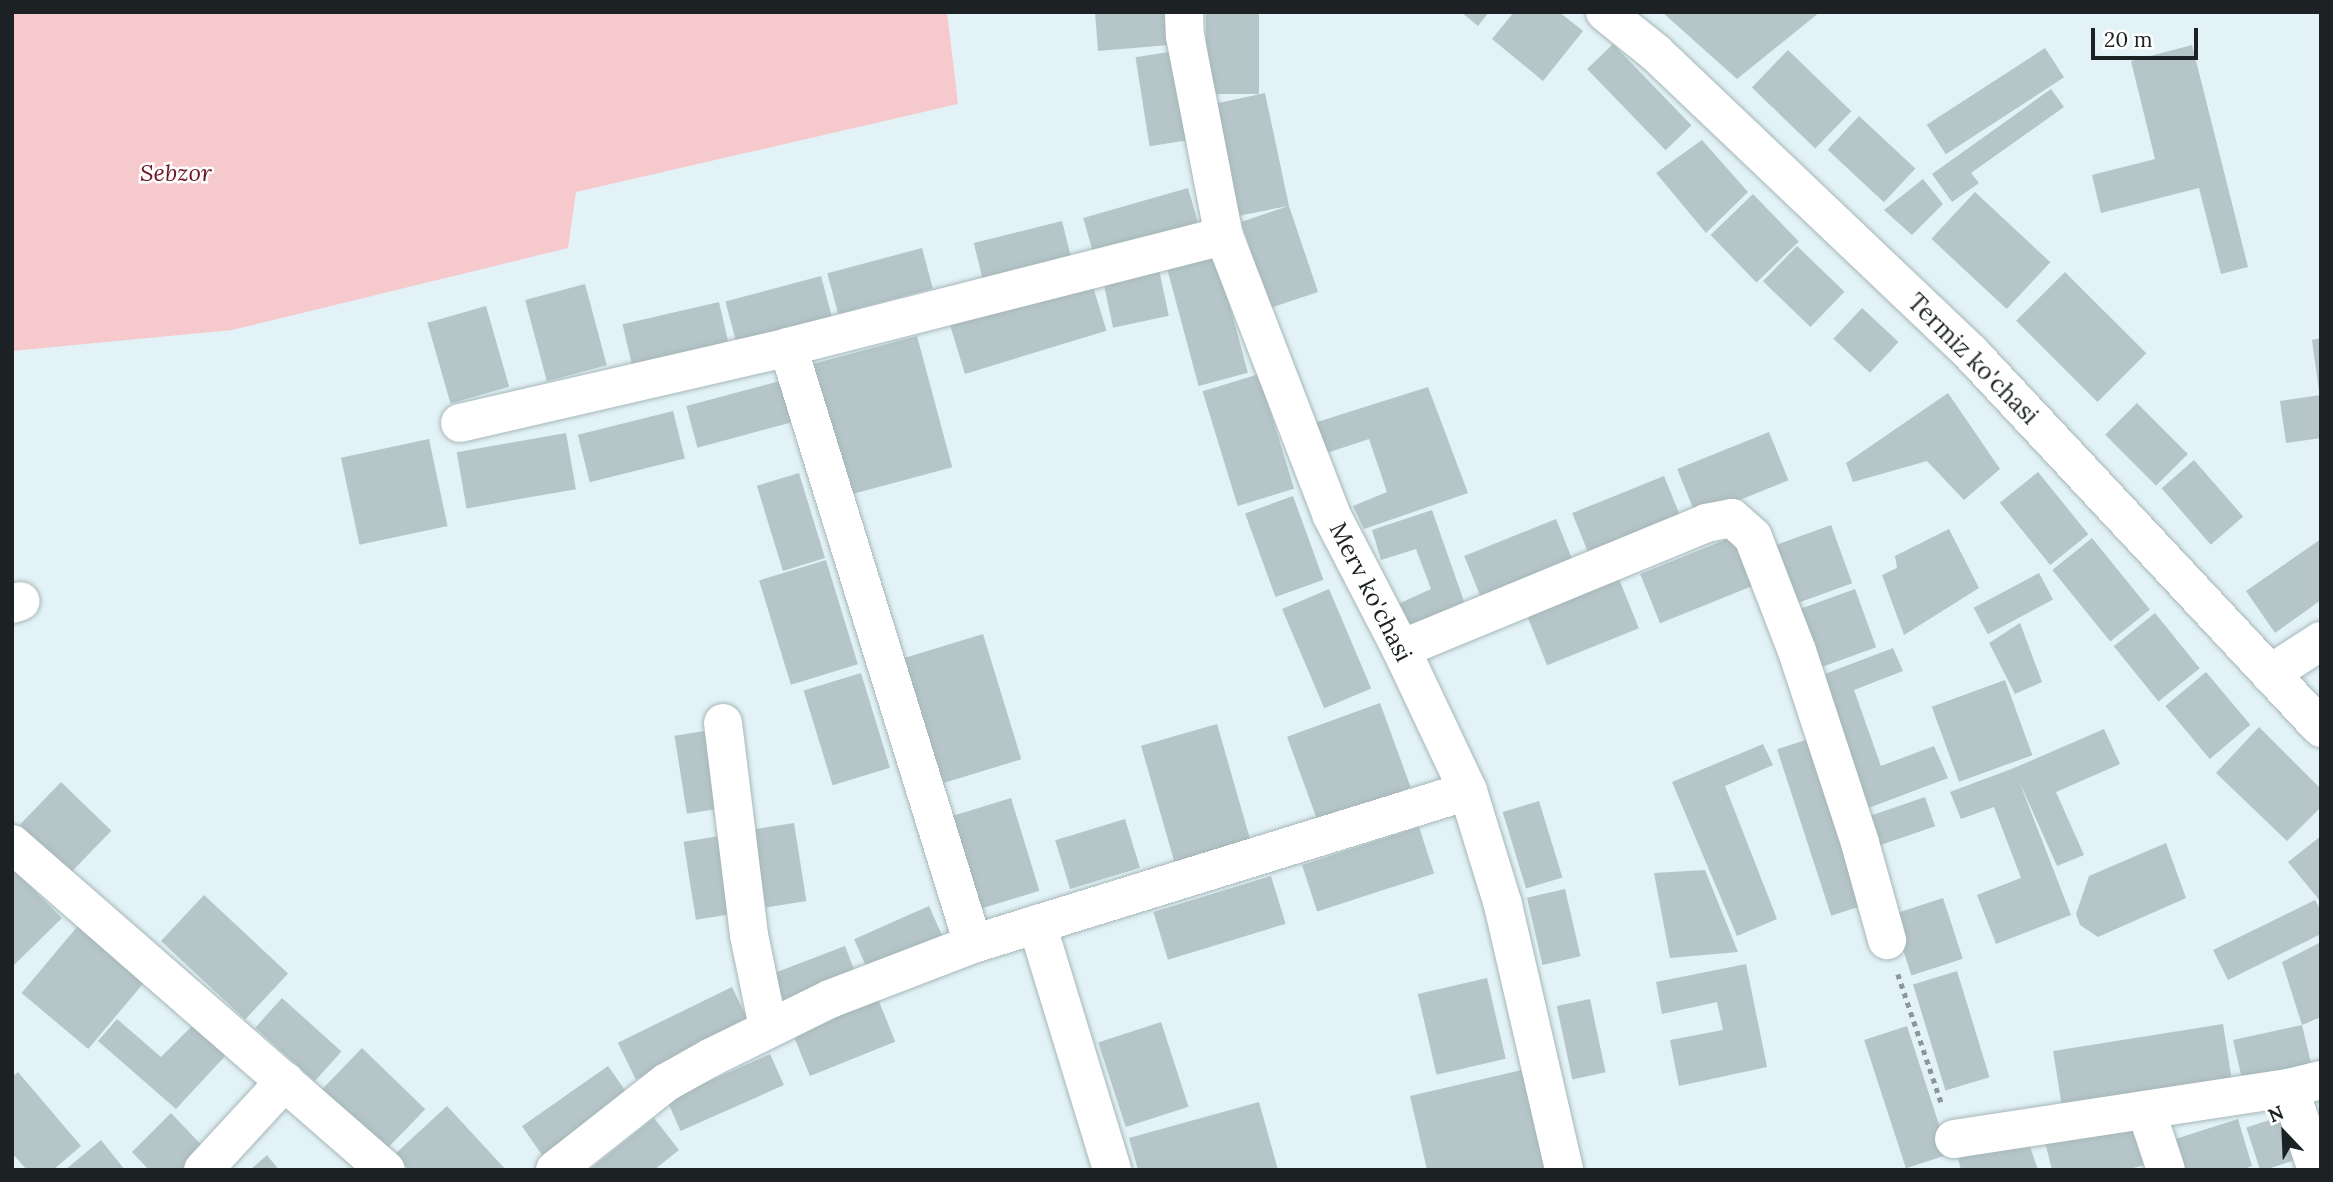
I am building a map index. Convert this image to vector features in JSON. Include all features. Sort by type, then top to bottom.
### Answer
[{"type":"street","name":"Merv ko'chasi","points":[[1184,12],[1185,36],[1224,236],[1331,514],[1401,649],[1468,791],[1503,905],[1564,1170]]},
{"type":"street","name":"Termiz ko'chasi","points":[[1605,12],[1656,53],[1971,353],[2321,728]]},
{"type":"street","points":[[460,422],[788,348],[1224,236]]},
{"type":"street","points":[[788,348],[974,944]]},
{"type":"street","points":[[1401,649],[1706,523],[1732,518],[1753,537],[1797,651],[1860,843],[1887,940]]},
{"type":"street","points":[[2270,674],[2321,641]]},
{"type":"street","points":[[723,723],[749,935],[768,1027]]},
{"type":"street","points":[[555,1170],[605,1128],[667,1082],[768,1027],[830,999],[974,944],[1468,791]]},
{"type":"street","points":[[12,844],[386,1170]]},
{"type":"street","points":[[1037,924],[1112,1170]]},
{"type":"street","points":[[203,1170],[285,1081]]},
{"type":"street","points":[[1954,1139],[2305,1084],[2317,1170]]},
{"type":"street","points":[[2146,1110],[2166,1170]]},
{"type":"path","points":[[1887,940],[1954,1139]]},
{"type":"green space","name":"Sebzor","points":[[12,12],[947,12],[958,104],[576,192],[568,248],[232,330],[12,351]]},
{"type":"building","points":[[1095,12],[1167,12],[1169,45],[1098,51]]},
{"type":"building","points":[[1206,12],[1259,12],[1259,94],[1206,94]]},
{"type":"building","points":[[1461,12],[1489,12],[1478,26]]},
{"type":"building","points":[[1514,12],[1559,12],[1583,31],[1543,81],[1492,39]]},
{"type":"building","points":[[1662,12],[1820,12],[1737,79]]},
{"type":"building","points":[[1613,44],[1691,125],[1666,150],[1587,69]]},
{"type":"building","points":[[2192,45],[2248,267],[2221,274],[2199,188],[2101,213],[2092,175],[2155,159],[2131,61]]},
{"type":"building","points":[[2045,48],[2064,77],[1946,154],[1927,125]]},
{"type":"building","points":[[1788,50],[1851,111],[1815,149],[1752,87]]},
{"type":"building","points":[[1175,51],[1189,140],[1150,146],[1135,57]]},
{"type":"building","points":[[2051,89],[2064,107],[1971,173],[1979,183],[1952,202],[1932,174]]},
{"type":"building","points":[[1265,93],[1289,206],[1318,292],[1270,308],[1241,222],[1288,206],[1238,216],[1214,104]]},
{"type":"building","points":[[1859,116],[1915,169],[1884,202],[1828,150]]},
{"type":"building","points":[[1702,140],[1748,192],[1706,233],[1656,173]]},
{"type":"building","points":[[1923,179],[1943,204],[1912,235],[1884,210]]},
{"type":"building","points":[[1188,188],[1200,230],[1095,260],[1083,218]]},
{"type":"building","points":[[1975,192],[2050,262],[2007,309],[1931,239]]},
{"type":"building","points":[[1753,194],[1799,241],[1756,282],[1711,235]]},
{"type":"building","points":[[1062,221],[1072,261],[984,283],[974,243]]},
{"type":"building","points":[[1797,246],[1844,292],[1810,327],[1763,281]]},
{"type":"building","points":[[922,248],[933,289],[838,314],[827,273]]},
{"type":"building","points":[[1216,254],[1248,373],[1199,386],[1167,267]]},
{"type":"building","points":[[1158,265],[1169,316],[1113,328],[1102,277]]},
{"type":"building","points":[[2065,272],[2146,353],[2098,402],[2016,321]]},
{"type":"building","points":[[821,276],[832,317],[736,342],[725,302]]},
{"type":"building","points":[[1091,280],[1106,331],[965,374],[949,323]]},
{"type":"building","points":[[585,284],[607,365],[547,381],[525,300]]},
{"type":"building","points":[[719,302],[729,344],[632,366],[623,324]]},
{"type":"building","points":[[486,306],[509,387],[451,404],[427,323]]},
{"type":"building","points":[[1862,308],[1899,342],[1870,373],[1833,339]]},
{"type":"building","points":[[917,336],[952,467],[845,496],[810,365]]},
{"type":"building","points":[[2321,338],[2321,391],[2319,391],[2312,340]]},
{"type":"building","points":[[1259,374],[1294,489],[1238,506],[1203,391]]},
{"type":"building","points":[[780,381],[791,423],[697,448],[686,406]]},
{"type":"building","points":[[1428,387],[1468,493],[1364,529],[1353,506],[1387,492],[1369,439],[1324,454],[1314,423]]},
{"type":"building","points":[[1948,393],[2000,469],[1964,500],[1927,461],[1853,482],[1846,463]]},
{"type":"building","points":[[2321,395],[2321,438],[2286,443],[2280,401]]},
{"type":"building","points":[[2137,403],[2188,454],[2156,486],[2105,435]]},
{"type":"building","points":[[673,411],[685,459],[590,482],[578,435]]},
{"type":"building","points":[[1769,432],[1788,480],[1697,517],[1677,469]]},
{"type":"building","points":[[566,433],[576,489],[467,508],[457,452]]},
{"type":"building","points":[[429,439],[448,526],[359,545],[341,458]]},
{"type":"building","points":[[2194,460],[2243,517],[2211,545],[2162,488]]},
{"type":"building","points":[[2038,472],[2088,534],[2050,565],[2000,503]]},
{"type":"building","points":[[799,473],[825,558],[783,571],[757,486]]},
{"type":"building","points":[[1664,476],[1684,525],[1592,562],[1572,513]]},
{"type":"building","points":[[1293,496],[1323,580],[1276,597],[1245,513]]},
{"type":"building","points":[[1432,510],[1468,613],[1409,630],[1398,604],[1431,589],[1416,549],[1381,560],[1372,530]]},
{"type":"building","points":[[1556,519],[1575,567],[1484,604],[1464,556]]},
{"type":"building","points":[[1831,525],[1852,583],[1798,603],[1776,545]]},
{"type":"building","points":[[1949,529],[1979,588],[1904,635],[1882,575],[1897,568],[1895,556]]},
{"type":"building","points":[[1732,537],[1752,586],[1660,623],[1640,574]]},
{"type":"building","points":[[2092,538],[2150,609],[2110,642],[2052,570]]},
{"type":"building","points":[[2321,539],[2321,600],[2275,633],[2246,591]]},
{"type":"building","points":[[826,560],[858,664],[791,685],[759,580]]},
{"type":"building","points":[[2039,573],[2053,599],[1988,634],[1974,608]]},
{"type":"building","points":[[1619,579],[1639,628],[1547,665],[1527,616]]},
{"type":"building","points":[[1329,589],[1371,688],[1324,708],[1282,609]]},
{"type":"building","points":[[1855,589],[1876,647],[1822,667],[1800,609]]},
{"type":"building","points":[[2155,613],[2200,668],[2158,702],[2114,646]]},
{"type":"building","points":[[2020,623],[2042,682],[2015,694],[1989,643]]},
{"type":"building","points":[[983,634],[1021,759],[941,784],[903,659]]},
{"type":"building","points":[[1893,648],[1903,671],[1854,690],[1881,766],[1934,746],[1948,778],[1858,812],[1817,677]]},
{"type":"building","points":[[2206,672],[2250,725],[2210,759],[2165,706]]},
{"type":"building","points":[[861,673],[890,768],[833,785],[804,691]]},
{"type":"building","points":[[2005,680],[2032,755],[1959,782],[1932,707]]},
{"type":"building","points":[[1380,703],[1411,788],[1318,821],[1287,737]]},
{"type":"building","points":[[1217,724],[1252,846],[1176,868],[1141,746]]},
{"type":"building","points":[[2259,727],[2321,789],[2321,807],[2287,841],[2216,773]]},
{"type":"building","points":[[717,729],[729,807],[687,814],[675,736]]},
{"type":"building","points":[[2104,729],[2120,764],[2056,792],[2084,855],[2057,866],[2019,781],[2071,915],[1996,944],[1977,895],[2021,878],[1994,807],[1961,819],[1950,792]]},
{"type":"building","points":[[1818,736],[1872,902],[1831,916],[1777,749]]},
{"type":"building","points":[[1763,744],[1773,765],[1725,786],[1777,919],[1737,936],[1672,782]]},
{"type":"building","points":[[61,782],[111,831],[70,873],[20,824]]},
{"type":"building","points":[[1925,797],[1935,826],[1869,849],[1859,820]]},
{"type":"building","points":[[1011,798],[1039,891],[978,909],[950,817]]},
{"type":"building","points":[[1539,801],[1562,878],[1526,889],[1503,812]]},
{"type":"building","points":[[1125,819],[1140,868],[1070,889],[1055,840]]},
{"type":"building","points":[[794,823],[806,901],[766,907],[754,829]]},
{"type":"building","points":[[1419,827],[1434,874],[1317,912],[1302,865]]},
{"type":"building","points":[[726,835],[738,913],[696,920],[684,842]]},
{"type":"building","points":[[2321,836],[2321,902],[2288,862]]},
{"type":"building","points":[[2166,843],[2186,898],[2098,937],[2080,925],[2076,914],[2089,876]]},
{"type":"building","points":[[12,868],[62,918],[12,967]]},
{"type":"building","points":[[1705,870],[1738,952],[1670,958],[1654,873]]},
{"type":"building","points":[[1271,876],[1286,924],[1168,960],[1153,912]]},
{"type":"building","points":[[1565,889],[1581,956],[1543,965],[1527,898]]},
{"type":"building","points":[[204,895],[288,973],[245,1020],[161,941]]},
{"type":"building","points":[[1943,898],[1963,959],[1911,976],[1892,915]]},
{"type":"building","points":[[2315,900],[2321,911],[2321,934],[2228,980],[2213,950]]},
{"type":"building","points":[[929,906],[944,940],[869,973],[854,939]]},
{"type":"building","points":[[82,921],[149,977],[88,1049],[22,993]]},
{"type":"building","points":[[2321,942],[2321,1017],[2302,1025],[2282,962]]},
{"type":"building","points":[[845,946],[857,978],[785,1005],[773,974]]},
{"type":"building","points":[[1746,964],[1767,1067],[1679,1086],[1670,1040],[1723,1030],[1717,1002],[1662,1014],[1656,982]]},
{"type":"building","points":[[1957,971],[1989,1077],[1945,1091],[1913,984]]},
{"type":"building","points":[[1487,978],[1506,1059],[1436,1075],[1418,994]]},
{"type":"building","points":[[732,987],[750,1024],[636,1080],[618,1043]]},
{"type":"building","points":[[282,998],[341,1052],[315,1081],[255,1028]]},
{"type":"building","points":[[878,999],[895,1042],[810,1076],[793,1033]]},
{"type":"building","points":[[1590,999],[1606,1072],[1572,1079],[1557,1006]]},
{"type":"building","points":[[117,1019],[161,1057],[195,1023],[227,1054],[176,1109],[98,1041]]},
{"type":"building","points":[[1161,1022],[1189,1107],[1126,1127],[1098,1042]]},
{"type":"building","points":[[2223,1024],[2232,1078],[2062,1105],[2053,1051]]},
{"type":"building","points":[[2302,1025],[2311,1063],[2242,1079],[2233,1040]]},
{"type":"building","points":[[1907,1026],[1949,1154],[1906,1168],[1864,1040]]},
{"type":"building","points":[[362,1048],[425,1109],[385,1151],[322,1090]]},
{"type":"building","points":[[770,1054],[784,1085],[681,1131],[667,1100]]},
{"type":"building","points":[[608,1066],[630,1098],[544,1158],[522,1126]]},
{"type":"building","points":[[1526,1069],[1550,1170],[1427,1170],[1410,1096]]},
{"type":"building","points":[[18,1072],[81,1146],[53,1170],[27,1170],[12,1153],[12,1077]]},
{"type":"building","points":[[1259,1102],[1278,1170],[1138,1170],[1129,1138]]},
{"type":"building","points":[[447,1106],[506,1170],[409,1170],[395,1154]]},
{"type":"building","points":[[171,1113],[210,1154],[193,1170],[149,1170],[132,1152]]},
{"type":"building","points":[[2291,1113],[2305,1157],[2260,1170],[2246,1128]]},
{"type":"building","points":[[2140,1117],[2152,1163],[2126,1170],[2052,1170],[2045,1142]]},
{"type":"building","points":[[654,1118],[679,1150],[654,1170],[589,1170]]},
{"type":"building","points":[[2238,1119],[2252,1166],[2241,1170],[2175,1170],[2166,1142]]},
{"type":"building","points":[[2026,1135],[2038,1170],[1961,1170],[1958,1159]]},
{"type":"building","points":[[101,1140],[125,1170],[65,1170]]},
{"type":"building","points":[[267,1155],[279,1170],[250,1170]]}]
